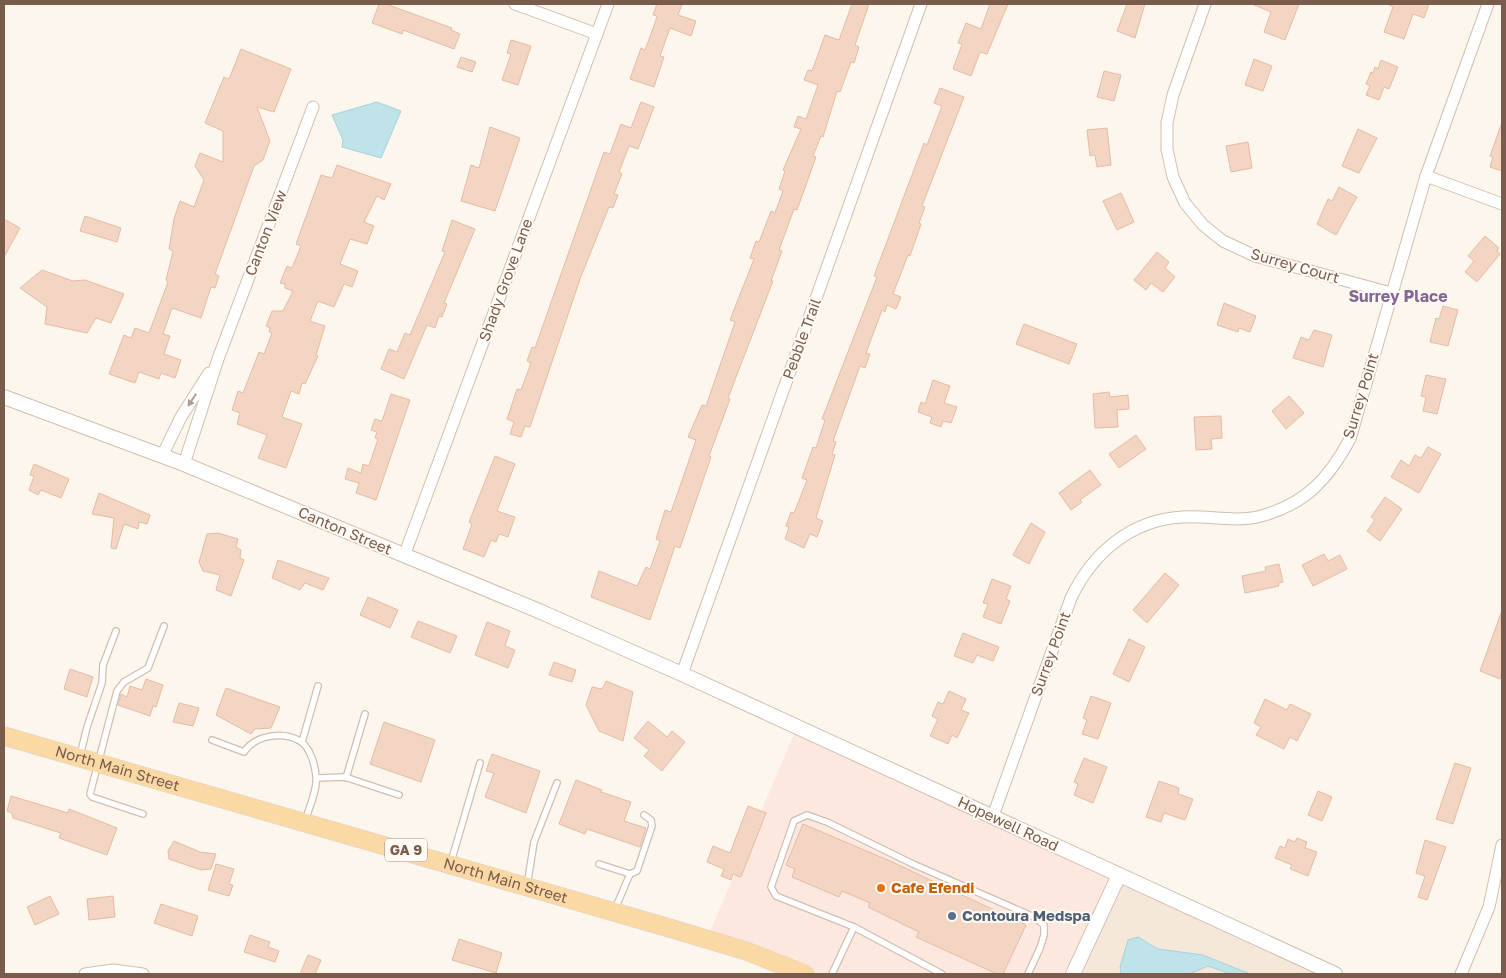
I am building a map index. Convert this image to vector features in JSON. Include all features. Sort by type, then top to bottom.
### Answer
[{"type":"main road","name":"North Main Street","points":[[4,736],[450,863],[746,951],[805,974]]},
{"type":"street","points":[[515,4],[597,34]]},
{"type":"street","name":"Shady Grove Lane","points":[[404,556],[608,4]]},
{"type":"street","name":"Pebble Trail","points":[[682,674],[921,4]]},
{"type":"street","name":"Surrey Court","points":[[1206,4],[1173,95],[1167,123],[1167,149],[1173,177],[1185,203],[1203,225],[1223,241],[1255,256],[1391,293]]},
{"type":"street","name":"Surrey Point","points":[[993,816],[1071,598],[1089,566],[1114,541],[1147,524],[1181,517],[1235,519],[1260,516],[1291,505],[1317,487],[1336,465],[1350,438],[1426,176],[1488,4]]},
{"type":"street","name":"Canton View","points":[[184,464],[218,359],[313,107]]},
{"type":"street","points":[[1426,176],[1502,204]]},
{"type":"street","name":"Canton View","points":[[162,456],[179,420],[218,359]]},
{"type":"street","name":"Canton Street","points":[[4,397],[184,464],[682,674]]},
{"type":"street","points":[[179,420],[196,426]]},
{"type":"street","name":"Hopewell Road","points":[[682,674],[1335,974]]},
{"type":"street","points":[[1461,974],[1488,907],[1502,845]]},
{"type":"street","points":[[1073,974],[1119,875]]},
{"type":"street","points":[[85,974],[113,970],[143,974]]},
{"type":"lane","points":[[143,814],[91,796],[117,691],[124,682],[148,668],[164,626]]},
{"type":"lane","points":[[80,757],[87,726],[102,682],[103,665],[116,631]]},
{"type":"lane","points":[[302,742],[318,686]]},
{"type":"lane","points":[[346,778],[365,714]]},
{"type":"lane","points":[[212,740],[244,752],[264,737],[288,737],[302,742],[313,759],[317,778],[306,821]]},
{"type":"lane","points":[[450,863],[480,763]]},
{"type":"lane","points":[[317,778],[346,778],[399,795]]},
{"type":"lane","points":[[527,886],[534,842],[557,783]]},
{"type":"lane","points":[[599,864],[630,874],[637,871],[652,826],[651,820],[644,815]]},
{"type":"lane","points":[[942,974],[854,927],[784,900],[772,892],[771,887],[784,845],[791,826],[799,817],[808,815],[827,822],[906,860],[1034,917],[1044,925],[1044,935],[1028,974]]},
{"type":"lane","points":[[614,912],[630,874]]},
{"type":"lane","points":[[832,974],[854,927]]},
{"type":"shaded area","points":[[800,720],[1113,874],[1067,974],[802,974],[709,934]]},
{"type":"shaded area","points":[[1113,874],[1325,974],[1067,974]]},
{"type":"water","points":[[377,102],[401,111],[381,158],[342,147],[343,140],[332,115]]},
{"type":"water","points":[[1138,937],[1158,949],[1203,955],[1250,974],[1231,974],[1208,966],[1189,974],[1121,974],[1120,967],[1128,940]]},
{"type":"building","points":[[379,4],[386,4],[452,28],[451,30],[460,34],[454,49],[403,30],[402,34],[372,23]]},
{"type":"building","points":[[657,4],[682,4],[678,15],[696,21],[691,36],[670,28],[660,56],[664,57],[654,87],[630,79],[641,48],[645,50],[655,23],[657,16],[653,15]]},
{"type":"building","points":[[852,4],[869,4],[855,45],[859,47],[854,63],[851,62],[840,92],[837,91],[823,137],[821,136],[813,156],[816,157],[797,210],[794,209],[779,250],[782,251],[771,281],[773,281],[728,398],[730,399],[709,456],[711,457],[680,548],[675,546],[650,620],[591,597],[599,571],[637,586],[646,567],[650,569],[660,541],[656,539],[665,510],[671,512],[696,440],[688,437],[702,405],[706,406],[735,322],[730,320],[754,259],[750,258],[756,241],[759,242],[771,211],[775,213],[783,191],[779,189],[785,171],[783,170],[801,129],[794,127],[798,116],[806,119],[818,85],[804,80],[808,70],[812,71],[825,35],[839,40]]},
{"type":"building","points":[[990,4],[1008,4],[987,54],[980,52],[971,76],[953,69],[962,44],[958,43],[966,23],[981,29]]},
{"type":"building","points":[[1127,4],[1145,4],[1135,38],[1117,31]]},
{"type":"building","points":[[1252,4],[1299,4],[1285,40],[1264,32],[1271,12]]},
{"type":"building","points":[[1388,4],[1429,4],[1424,18],[1413,14],[1404,39],[1384,32],[1393,7]]},
{"type":"building","points":[[511,40],[531,46],[518,85],[502,80],[511,54],[507,53]]},
{"type":"building","points":[[241,49],[291,69],[274,112],[257,107],[270,141],[263,160],[254,166],[215,274],[219,276],[215,288],[211,287],[201,318],[172,308],[163,334],[170,336],[164,354],[181,360],[175,378],[161,373],[159,379],[139,372],[135,383],[109,374],[124,335],[131,338],[135,328],[149,333],[168,282],[166,280],[173,251],[169,249],[174,219],[180,201],[194,207],[204,180],[195,166],[200,153],[223,162],[223,131],[205,123],[224,77],[229,79]]},
{"type":"building","points":[[461,57],[476,62],[472,72],[457,67]]},
{"type":"building","points":[[1254,59],[1272,66],[1263,91],[1245,85]]},
{"type":"building","points":[[1381,60],[1398,67],[1389,89],[1384,87],[1379,100],[1366,95],[1370,86],[1366,84],[1375,67],[1378,69]]},
{"type":"building","points":[[1104,71],[1121,75],[1114,101],[1097,97]]},
{"type":"building","points":[[940,88],[964,97],[922,206],[925,207],[919,223],[921,224],[910,256],[908,255],[893,294],[901,297],[896,309],[887,305],[885,312],[882,310],[866,353],[870,354],[865,368],[860,366],[833,441],[836,442],[832,454],[835,455],[816,518],[823,521],[817,537],[810,534],[804,548],[785,539],[789,527],[786,526],[791,512],[794,513],[807,480],[802,478],[813,447],[816,448],[825,420],[822,419],[877,277],[874,276],[924,143],[927,145],[942,106],[934,103]]},
{"type":"building","points":[[641,102],[654,107],[638,149],[629,146],[619,172],[622,174],[614,194],[618,195],[613,208],[609,207],[580,279],[530,427],[525,426],[521,437],[510,434],[514,422],[507,419],[517,389],[521,390],[531,363],[527,361],[532,347],[535,348],[604,152],[610,154],[621,124],[631,128]]},
{"type":"building","points":[[1501,125],[1502,171],[1490,167],[1493,157],[1490,156]]},
{"type":"building","points":[[490,127],[520,138],[495,211],[461,201],[471,165],[479,168]]},
{"type":"building","points":[[1107,128],[1111,165],[1097,167],[1095,155],[1090,156],[1087,130]]},
{"type":"building","points":[[1358,129],[1377,138],[1359,173],[1342,166]]},
{"type":"building","points":[[1248,142],[1252,168],[1231,172],[1226,146]]},
{"type":"building","points":[[337,165],[391,184],[384,200],[377,196],[364,222],[374,226],[367,244],[350,239],[340,264],[358,271],[352,287],[344,284],[334,307],[318,301],[310,321],[325,326],[316,355],[318,356],[305,384],[302,383],[299,394],[291,391],[282,417],[302,424],[286,468],[258,458],[267,435],[237,424],[240,413],[232,410],[238,391],[243,393],[259,352],[264,354],[272,333],[269,332],[270,328],[266,326],[272,311],[283,311],[293,291],[285,288],[285,284],[280,283],[287,266],[292,268],[301,246],[296,244],[321,175],[332,178]]},
{"type":"building","points":[[1339,187],[1357,197],[1336,235],[1317,224],[1328,199],[1332,201]]},
{"type":"building","points":[[1121,193],[1134,222],[1117,230],[1103,201]]},
{"type":"building","points":[[85,216],[121,228],[117,242],[80,231]]},
{"type":"building","points":[[4,219],[20,228],[4,257]]},
{"type":"building","points":[[452,220],[475,229],[444,303],[447,304],[442,317],[439,316],[435,328],[427,325],[404,379],[381,369],[389,349],[397,352],[405,333],[410,335],[445,252],[442,251]]},
{"type":"building","points":[[1485,236],[1499,248],[1497,251],[1500,254],[1477,282],[1465,272],[1474,261],[1468,256]]},
{"type":"building","points":[[1157,252],[1169,262],[1165,268],[1175,277],[1163,292],[1151,283],[1146,290],[1134,280]]},
{"type":"building","points":[[42,270],[73,281],[85,280],[124,294],[111,323],[96,318],[87,333],[45,324],[47,307],[20,288]]},
{"type":"building","points":[[1224,303],[1256,316],[1250,332],[1239,328],[1238,332],[1217,325]]},
{"type":"building","points":[[1443,306],[1458,310],[1448,346],[1430,342],[1436,318],[1439,319]]},
{"type":"building","points":[[1024,324],[1077,344],[1069,364],[1016,344]]},
{"type":"building","points":[[1314,330],[1332,335],[1323,367],[1293,358],[1301,337],[1309,340]]},
{"type":"building","points":[[1426,375],[1446,379],[1437,414],[1423,411],[1426,397],[1421,396]]},
{"type":"building","points":[[933,380],[950,386],[944,403],[957,407],[951,423],[943,421],[941,427],[930,423],[932,417],[918,412],[921,402],[925,404]]},
{"type":"building","points":[[1109,392],[1110,397],[1128,395],[1129,409],[1117,410],[1118,427],[1095,428],[1093,394]]},
{"type":"building","points":[[391,394],[410,400],[376,500],[356,493],[359,483],[345,479],[348,468],[361,473],[363,464],[369,466],[378,439],[375,438],[377,432],[371,430],[375,419],[382,421]]},
{"type":"building","points":[[1289,396],[1304,413],[1286,429],[1272,411]]},
{"type":"building","points":[[1221,416],[1222,438],[1211,439],[1212,449],[1196,450],[1194,417]]},
{"type":"building","points":[[1136,435],[1146,449],[1119,468],[1109,454]]},
{"type":"building","points":[[1428,447],[1441,454],[1419,493],[1391,477],[1401,460],[1409,466],[1415,455],[1421,458]]},
{"type":"building","points":[[495,456],[515,464],[497,511],[515,517],[508,537],[499,534],[496,542],[491,540],[484,557],[463,549],[472,524],[469,522]]},
{"type":"building","points":[[34,464],[69,479],[61,498],[41,490],[38,495],[29,490],[34,476],[30,475]]},
{"type":"building","points":[[1090,470],[1101,485],[1080,500],[1082,502],[1071,510],[1059,493]]},
{"type":"building","points":[[99,493],[150,515],[147,524],[139,522],[138,529],[124,524],[116,549],[111,548],[114,518],[92,514]]},
{"type":"building","points":[[1385,497],[1402,509],[1380,541],[1367,531],[1375,520],[1371,517]]},
{"type":"building","points":[[1031,523],[1045,532],[1029,564],[1013,555]]},
{"type":"building","points":[[218,533],[238,539],[236,547],[241,550],[240,558],[244,560],[231,596],[216,590],[220,575],[203,571],[199,562],[207,534]]},
{"type":"building","points":[[1324,554],[1328,561],[1340,555],[1347,569],[1313,586],[1302,565]]},
{"type":"building","points":[[278,560],[329,578],[323,590],[305,583],[300,590],[272,578]]},
{"type":"building","points":[[1279,564],[1283,582],[1278,583],[1279,586],[1245,593],[1242,576],[1266,571],[1265,567]]},
{"type":"building","points":[[1165,573],[1179,585],[1147,623],[1133,610]]},
{"type":"building","points":[[992,579],[1011,586],[1006,599],[1010,601],[1001,624],[983,617],[988,604],[983,603]]},
{"type":"building","points":[[368,597],[398,610],[390,628],[360,615]]},
{"type":"building","points":[[1501,613],[1502,671],[1500,679],[1480,671]]},
{"type":"building","points":[[418,621],[457,636],[450,653],[411,637]]},
{"type":"building","points":[[487,622],[510,631],[505,646],[515,650],[508,668],[475,655]]},
{"type":"building","points":[[963,633],[999,647],[993,661],[977,655],[973,663],[954,656]]},
{"type":"building","points":[[1129,639],[1145,647],[1129,682],[1113,674]]},
{"type":"building","points":[[554,662],[576,670],[572,682],[549,675]]},
{"type":"building","points":[[70,669],[93,677],[87,697],[64,689]]},
{"type":"building","points":[[146,679],[163,685],[156,707],[153,706],[150,716],[118,705],[121,694],[127,697],[130,686],[142,690]]},
{"type":"building","points":[[606,681],[633,692],[623,741],[599,731],[586,705],[592,687],[602,689]]},
{"type":"building","points":[[226,688],[280,707],[271,728],[255,729],[251,734],[216,715]]},
{"type":"building","points":[[949,691],[966,699],[961,710],[969,713],[957,738],[952,735],[948,744],[930,736],[938,719],[932,716],[938,702],[943,704]]},
{"type":"building","points":[[1091,696],[1111,703],[1098,739],[1082,734],[1087,720],[1083,718]]},
{"type":"building","points":[[1265,699],[1287,710],[1290,704],[1311,714],[1297,741],[1290,737],[1284,749],[1256,735],[1261,727],[1254,723]]},
{"type":"building","points":[[179,703],[199,708],[193,726],[173,722]]},
{"type":"building","points":[[648,721],[667,737],[672,731],[685,742],[662,771],[644,756],[649,750],[634,738]]},
{"type":"building","points":[[384,722],[435,740],[421,782],[370,764]]},
{"type":"building","points":[[492,754],[540,771],[526,813],[485,797],[494,773],[486,771]]},
{"type":"building","points":[[1084,758],[1107,767],[1093,803],[1074,795],[1078,784],[1074,782]]},
{"type":"building","points":[[1455,763],[1471,768],[1453,824],[1436,819]]},
{"type":"building","points":[[576,780],[602,790],[601,792],[631,802],[624,821],[646,828],[640,847],[587,829],[585,834],[559,824]]},
{"type":"building","points":[[1159,781],[1179,788],[1178,794],[1193,799],[1185,820],[1164,813],[1161,822],[1146,817]]},
{"type":"building","points":[[1318,791],[1332,797],[1322,821],[1308,815]]},
{"type":"building","points":[[11,796],[68,813],[69,809],[117,828],[107,855],[59,838],[61,833],[13,818],[12,813],[7,811]]},
{"type":"building","points":[[748,806],[766,813],[741,877],[733,874],[731,880],[721,876],[724,869],[707,862],[713,846],[730,853]]},
{"type":"building","points":[[803,824],[890,861],[1026,925],[1003,974],[997,974],[916,937],[919,932],[868,907],[870,903],[842,891],[839,897],[792,877],[795,869],[786,865]]},
{"type":"building","points":[[1297,838],[1307,842],[1305,848],[1317,852],[1308,876],[1290,869],[1292,865],[1275,858],[1280,846],[1285,848],[1288,839],[1295,842]]},
{"type":"building","points":[[1425,840],[1446,847],[1427,900],[1418,897],[1425,876],[1416,873]]},
{"type":"building","points":[[174,841],[200,852],[216,854],[211,869],[201,870],[169,859],[168,851]]},
{"type":"building","points":[[216,864],[234,869],[229,884],[233,885],[229,896],[208,890]]},
{"type":"building","points":[[50,896],[59,914],[35,925],[27,907]]},
{"type":"building","points":[[113,896],[115,917],[89,920],[87,899]]},
{"type":"building","points":[[161,904],[198,916],[192,936],[154,923]]},
{"type":"building","points":[[250,935],[270,942],[268,947],[279,951],[275,962],[244,952]]},
{"type":"building","points":[[459,939],[502,953],[496,973],[452,960]]},
{"type":"building","points":[[308,955],[321,960],[315,974],[300,974]]},
{"type":"place","name":"Cafe Efendi","points":[[881,888]]},
{"type":"place","name":"Contoura Medspa","points":[[952,916]]},
{"type":"district","name":"Surrey Place","points":[[1398,296]]}]
